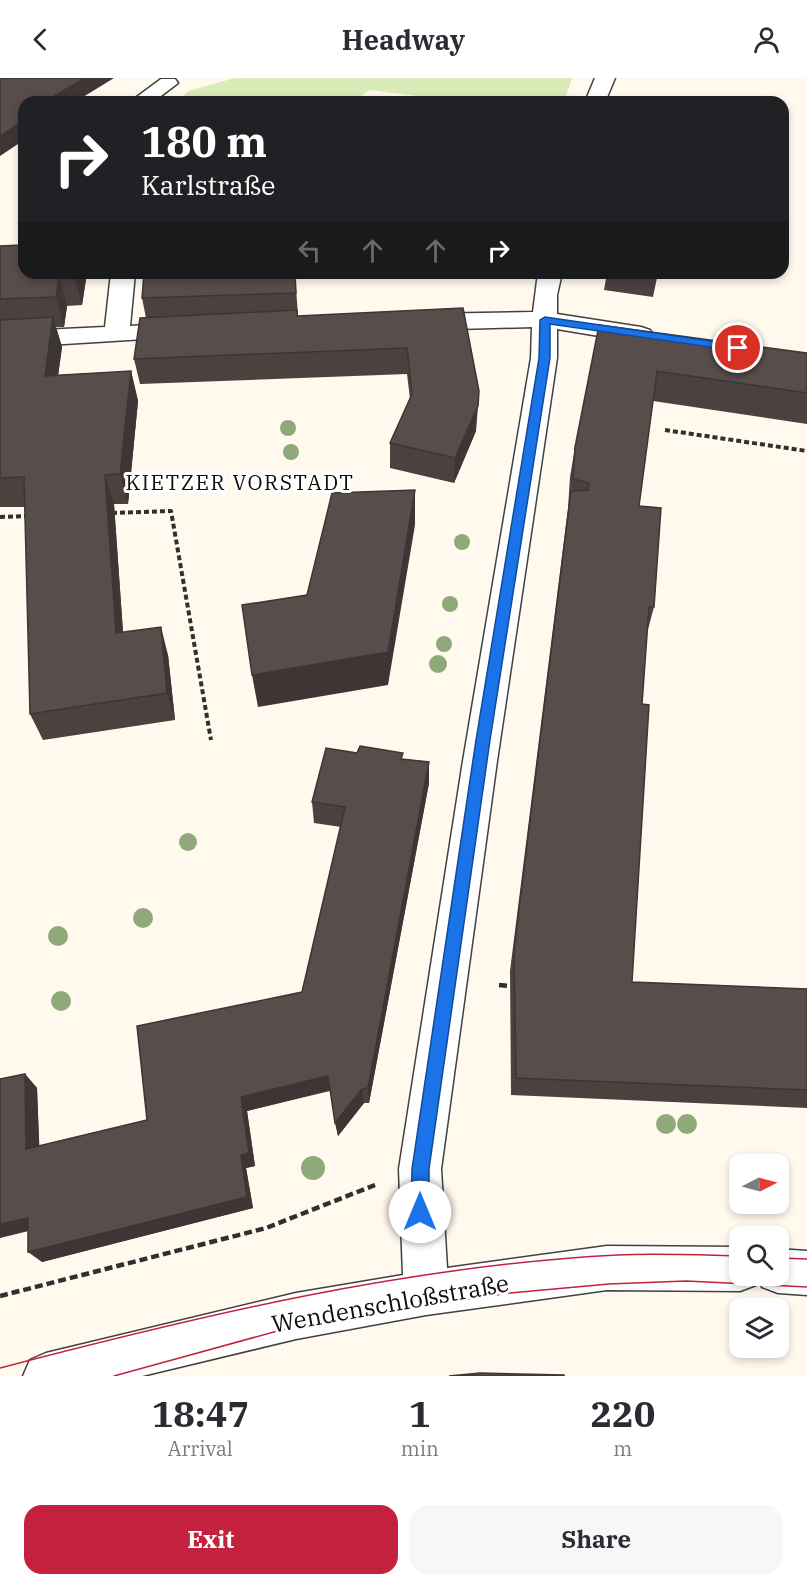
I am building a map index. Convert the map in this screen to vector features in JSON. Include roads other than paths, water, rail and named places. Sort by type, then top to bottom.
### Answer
[{"type":"street","points":[[598,96],[605,78]]},
{"type":"street","points":[[149,96],[168,83]]},
{"type":"street","points":[[117,334],[122,279]]},
{"type":"street","points":[[426,1293],[420,1212],[420,1169],[483,740],[544,358],[544,296],[548,279]]},
{"type":"street","points":[[394,323],[507,318],[545,320],[670,339]]},
{"type":"street","points":[[0,340],[212,329]]},
{"type":"street","name":"Wendenschloßstraße","points":[[46,1376],[297,1316],[426,1293],[607,1268],[729,1269]]},
{"type":"street","points":[[789,1272],[807,1273]]},
{"type":"tram line","points":[[0,1368],[229,1312],[383,1282],[461,1270],[617,1255],[729,1256]]},
{"type":"tram line","points":[[789,1258],[807,1259]]},
{"type":"tram line","points":[[114,1376],[299,1325],[510,1293],[609,1284],[686,1281],[807,1287]]},
{"type":"district","name":"KIETZER VORSTADT","points":[[240,482]]}]
